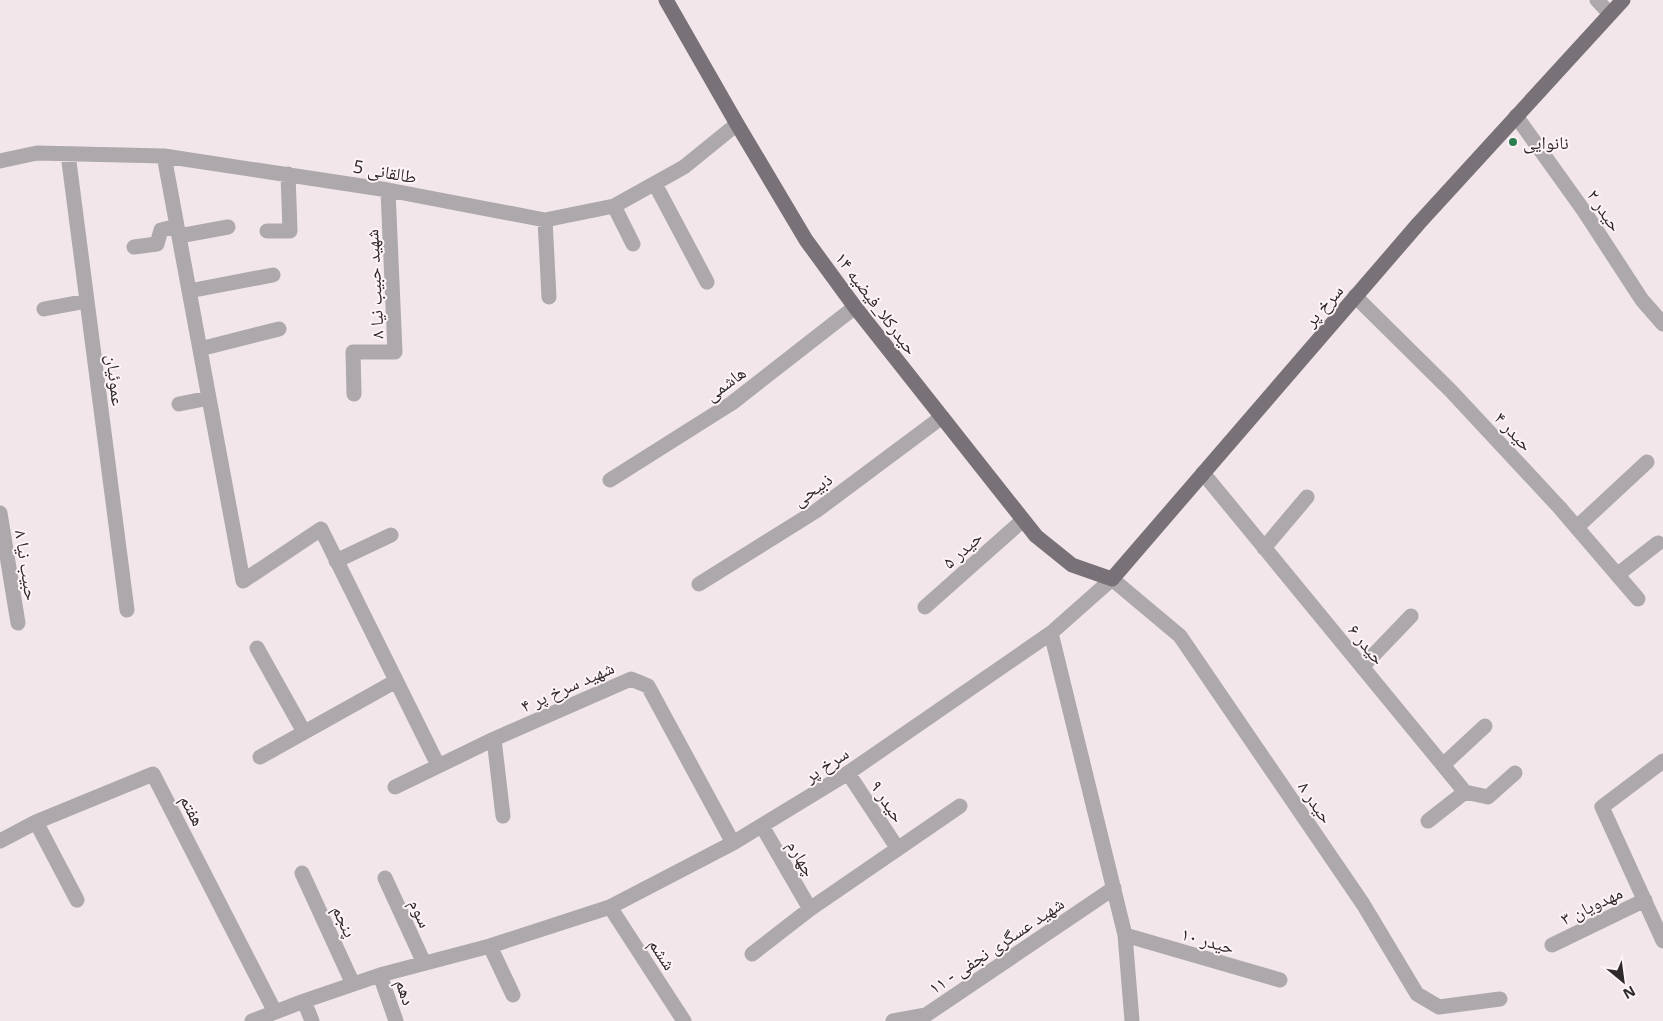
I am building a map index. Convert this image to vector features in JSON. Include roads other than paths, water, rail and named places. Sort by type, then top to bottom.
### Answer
[{"type":"main road","name":"حیدرکلا_فیضیه ۱۴","points":[[666,0],[806,240],[855,307],[1036,536],[1072,565],[1112,579]]},
{"type":"main road","name":"سرخ پر","points":[[1112,579],[1419,222],[1624,0]]},
{"type":"street","points":[[1596,0],[1610,14]]},
{"type":"street","name":"حیدر ۲","points":[[1516,116],[1584,211],[1642,300],[1663,324]]},
{"type":"street","name":"طالقانی 5","points":[[1,157],[37,153],[164,156],[388,190],[545,220],[614,206],[684,167],[737,124]]},
{"type":"street","name":"عموئیان","points":[[68,154],[127,610]]},
{"type":"street","points":[[164,156],[243,581],[321,529],[438,765]]},
{"type":"street","points":[[267,231],[290,231],[288,174]]},
{"type":"street","points":[[655,184],[707,282]]},
{"type":"street","name":"شهید حبیب نیا ۸","points":[[354,394],[353,352],[395,352],[388,190]]},
{"type":"street","points":[[614,206],[633,244]]},
{"type":"street","points":[[545,220],[549,297]]},
{"type":"street","points":[[134,247],[156,244],[161,230],[178,231],[228,227]]},
{"type":"street","points":[[189,291],[274,275]]},
{"type":"street","name":"حیدر ۴","points":[[1355,296],[1451,391],[1577,527],[1638,599]]},
{"type":"street","points":[[44,309],[87,301]]},
{"type":"street","name":"هاشمی","points":[[610,480],[732,403],[855,307]]},
{"type":"street","points":[[200,348],[279,329]]},
{"type":"street","points":[[179,404],[209,398]]},
{"type":"street","name":"ذبیحی","points":[[699,584],[816,511],[942,417]]},
{"type":"street","points":[[1577,527],[1647,462]]},
{"type":"street","name":"حیدر ۶","points":[[1202,473],[1465,792]]},
{"type":"street","points":[[1264,548],[1308,497]]},
{"type":"street","name":"۸ حبیب نیا","points":[[0,513],[18,623]]},
{"type":"street","name":"حیدر ۵","points":[[925,607],[1023,520]]},
{"type":"street","points":[[336,561],[391,535]]},
{"type":"street","points":[[1618,575],[1658,543]]},
{"type":"street","name":"سرخ پر","points":[[252,1021],[380,975],[490,946],[610,907],[762,826],[848,773],[1051,633],[1112,579]]},
{"type":"street","name":"حیدر ۸","points":[[1112,579],[1180,636],[1363,904],[1417,994],[1439,1007],[1500,999]]},
{"type":"street","points":[[1362,666],[1412,616]]},
{"type":"street","points":[[1051,633],[1125,936],[1131,1021]]},
{"type":"street","points":[[257,648],[304,732]]},
{"type":"street","name":"شهید سرخ پر ۴","points":[[395,787],[494,739],[630,679],[648,686],[733,842]]},
{"type":"street","points":[[260,757],[396,681]]},
{"type":"street","points":[[1443,766],[1485,726]]},
{"type":"street","points":[[494,739],[504,816]]},
{"type":"street","points":[[1663,761],[1602,807],[1663,941]]},
{"type":"street","name":"حیدر ۹","points":[[848,773],[898,849]]},
{"type":"street","points":[[1428,821],[1465,792],[1488,797],[1515,773]]},
{"type":"street","name":"هفتم","points":[[0,841],[36,822],[153,774],[276,1012]]},
{"type":"street","points":[[752,954],[810,909],[960,806]]},
{"type":"street","points":[[36,822],[77,900]]},
{"type":"street","name":"چهارم","points":[[762,826],[810,909]]},
{"type":"street","name":"پنجم","points":[[302,873],[353,984]]},
{"type":"street","name":"سوم","points":[[385,878],[424,963]]},
{"type":"street","name":"شهید عسگری نجفی - ۱۱","points":[[893,1021],[926,1015],[1114,888]]},
{"type":"street","name":"مهدویان ۳","points":[[1552,945],[1645,900]]},
{"type":"street","name":"ششم","points":[[610,907],[684,1021]]},
{"type":"street","name":"حیدر ۱۰","points":[[1125,936],[1280,980]]},
{"type":"street","points":[[490,946],[513,995]]},
{"type":"street","name":"دهم","points":[[380,975],[396,1021]]},
{"type":"street","points":[[304,1001],[312,1021]]},
{"type":"place","name":"نانوایی","points":[[1513,142]]}]
